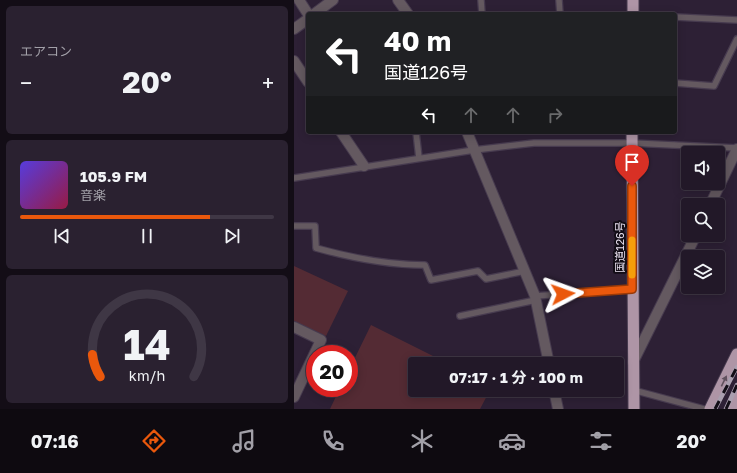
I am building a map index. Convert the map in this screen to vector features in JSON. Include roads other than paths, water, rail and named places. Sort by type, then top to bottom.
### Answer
[{"type":"highway","points":[[633,0],[633,12]]},
{"type":"highway","name":"国道126号","points":[[632,137],[634,409]]},
{"type":"highway","points":[[710,409],[737,354]]},
{"type":"highway","points":[[731,409],[737,396]]},
{"type":"street","points":[[299,0],[315,12]]},
{"type":"street","points":[[317,12],[333,0]]},
{"type":"street","points":[[398,0],[407,12]]},
{"type":"street","points":[[294,29],[306,20]]},
{"type":"street","points":[[294,61],[306,79]]},
{"type":"street","points":[[342,134],[364,166]]},
{"type":"street","points":[[468,134],[535,298],[548,357]]},
{"type":"street","points":[[713,198],[737,148]]},
{"type":"street","points":[[633,362],[693,242]]},
{"type":"street","points":[[294,327],[321,340],[294,397]]},
{"type":"street","points":[[555,397],[558,409]]},
{"type":"lane","points":[[481,0],[482,12]]},
{"type":"lane","points":[[559,0],[560,12]]},
{"type":"lane","points":[[677,17],[737,20]]},
{"type":"lane","points":[[677,82],[714,86],[737,39]]},
{"type":"lane","points":[[416,134],[419,158]]},
{"type":"lane","points":[[294,178],[364,166],[534,143],[632,137],[737,148]]},
{"type":"lane","points":[[294,226],[315,226],[316,248],[345,256],[402,265],[425,265],[431,280],[478,271],[486,279],[525,271]]},
{"type":"lane","points":[[460,316],[535,298],[632,289]]},
{"type":"lane","points":[[633,390],[704,409]]},
{"type":"railway","points":[[715,409],[737,367]]},
{"type":"railway","points":[[726,409],[737,385]]}]
